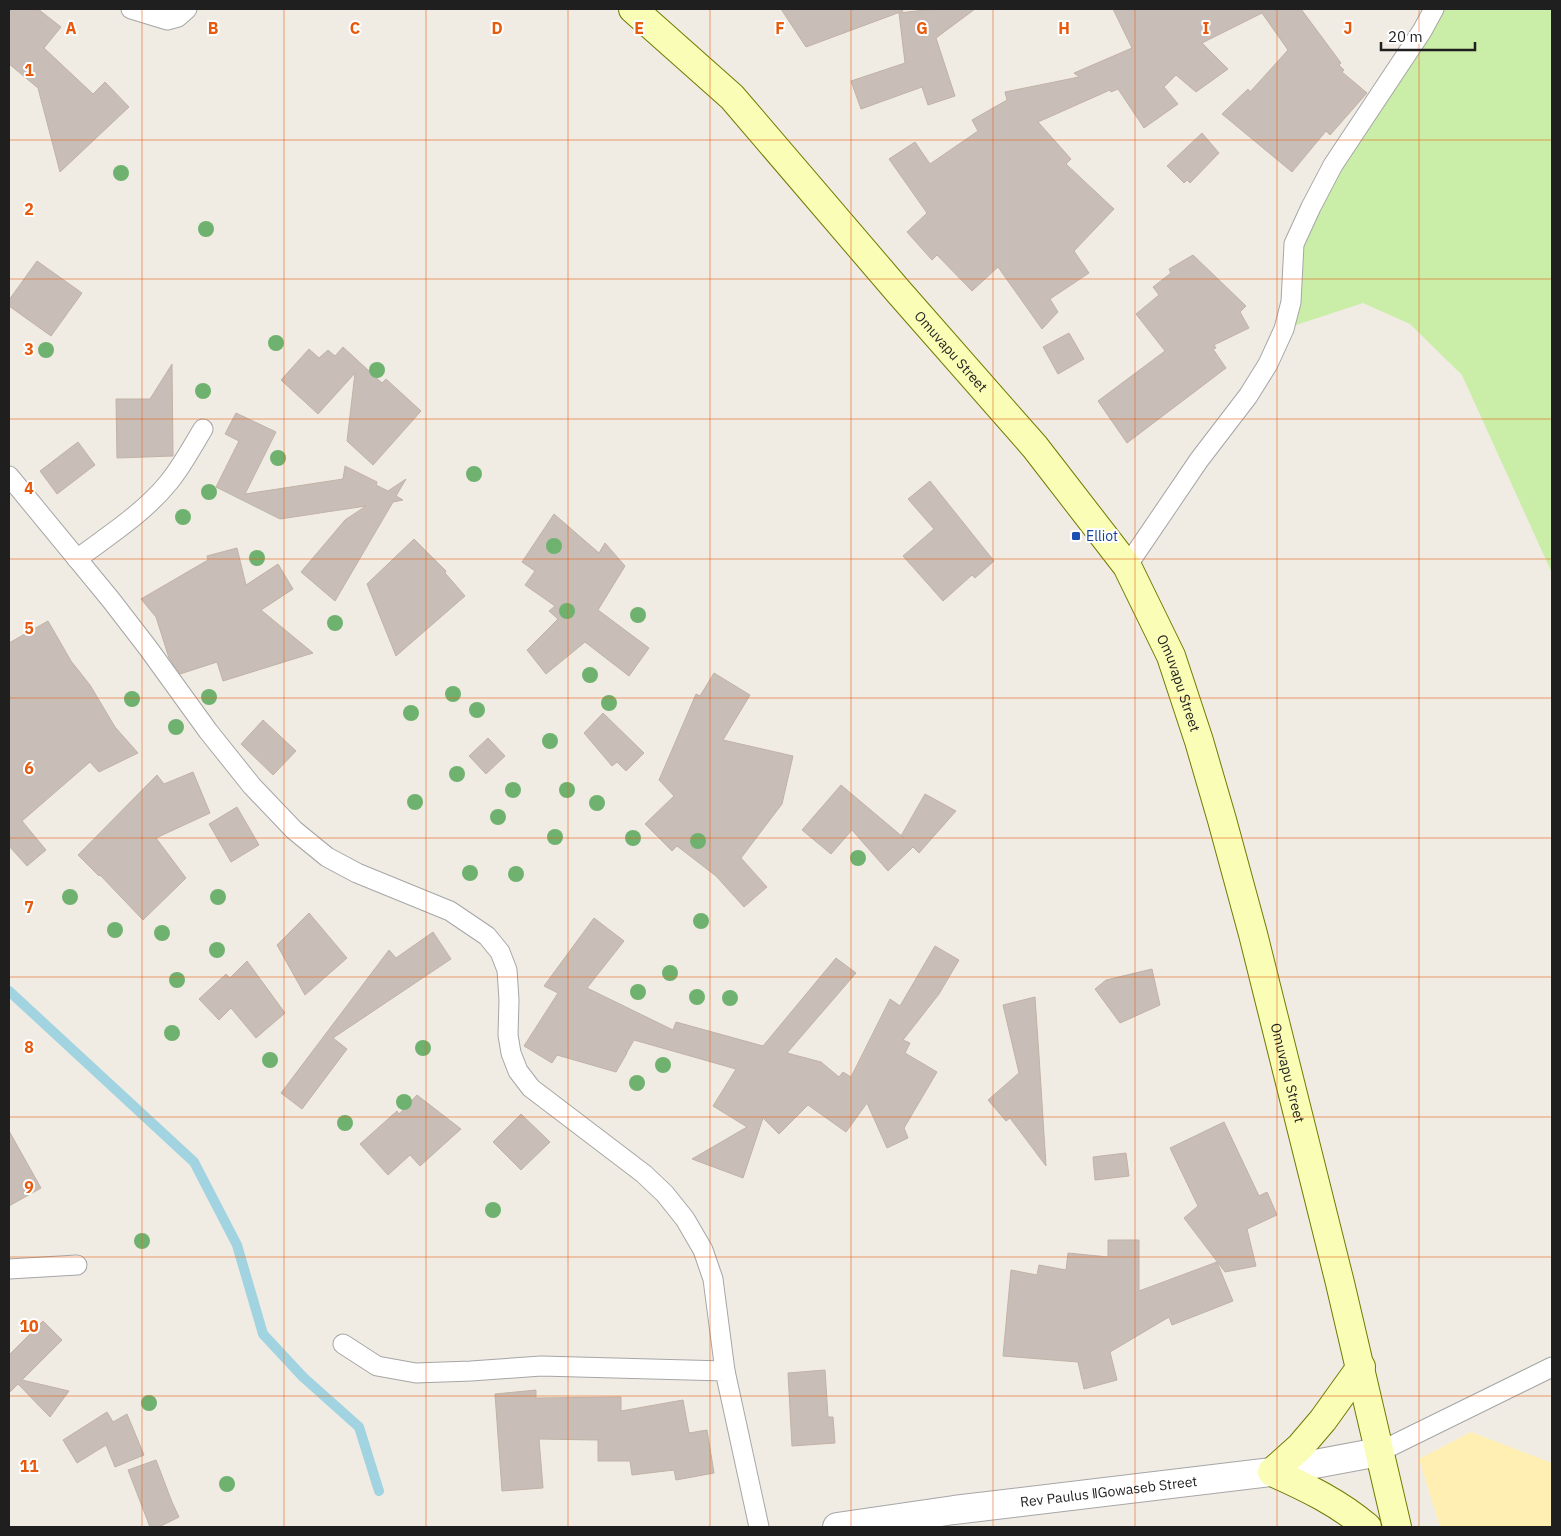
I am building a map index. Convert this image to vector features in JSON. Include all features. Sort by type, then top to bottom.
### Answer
[{"type":"street","name":"Omuvapu Street","points":[[633,9],[732,97],[891,284],[1035,447],[1127,566],[1171,656],[1200,741],[1252,934],[1360,1367],[1397,1527]]},
{"type":"street","points":[[1360,1367],[1323,1420],[1300,1447],[1272,1472],[1304,1486],[1358,1519],[1367,1527]]},
{"type":"street","name":"Rev Paulus ǁGowaseb Street","points":[[837,1527],[956,1519],[1272,1472],[1379,1452]]},
{"type":"lane","points":[[131,9],[167,20],[178,17],[187,9]]},
{"type":"lane","points":[[1127,566],[1199,460],[1248,396],[1268,364],[1284,329],[1291,302],[1294,244],[1310,207],[1334,165],[1422,31],[1434,9]]},
{"type":"lane","points":[[77,559],[153,499],[170,481],[202,429]]},
{"type":"lane","points":[[9,476],[148,648],[213,738],[252,786],[294,830],[327,857],[357,873],[450,911],[487,936],[500,952],[507,970],[508,1035],[511,1052],[518,1072],[531,1088],[644,1174],[665,1194],[685,1219],[703,1250],[713,1279],[725,1371],[760,1527]]},
{"type":"lane","points":[[9,1269],[76,1265]]},
{"type":"lane","points":[[343,1344],[377,1366],[416,1373],[542,1366],[725,1371]]},
{"type":"lane","points":[[1379,1452],[1552,1367]]},
{"type":"green space","points":[[1434,9],[1552,9],[1552,573],[1462,375],[1410,324],[1363,303],[1284,329],[1294,244]]},
{"type":"sand","points":[[1471,1432],[1552,1463],[1552,1527],[1440,1527],[1419,1459]]},
{"type":"building","points":[[9,9],[38,9],[61,27],[44,48],[93,94],[105,82],[129,107],[60,172],[38,88],[9,64]]},
{"type":"building","points":[[781,9],[902,9],[903,11],[806,47]]},
{"type":"building","points":[[933,9],[975,9],[936,38],[955,96],[928,105],[922,87],[861,109],[851,81],[905,63],[899,13]]},
{"type":"building","points":[[1113,9],[1301,9],[1341,63],[1339,65],[1344,70],[1342,72],[1367,93],[1330,135],[1326,131],[1292,172],[1222,114],[1248,89],[1250,92],[1288,50],[1262,13],[1202,43],[1228,69],[1196,92],[1176,75],[1164,87],[1178,104],[1144,128],[1118,89],[1111,92],[1110,90],[1038,122],[1071,159],[1066,164],[1114,209],[1074,251],[1089,273],[1050,299],[1058,312],[1042,329],[998,267],[972,291],[937,255],[932,260],[907,232],[927,213],[889,159],[915,142],[930,164],[978,131],[972,120],[1007,100],[1005,92],[1079,77],[1074,73],[1132,48]]},
{"type":"building","points":[[1202,133],[1219,153],[1190,183],[1187,180],[1184,183],[1167,166]]},
{"type":"building","points":[[1193,255],[1246,306],[1240,312],[1249,328],[1214,345],[1216,348],[1213,349],[1226,368],[1127,443],[1098,401],[1165,351],[1136,314],[1159,295],[1153,287],[1171,273],[1169,269]]},
{"type":"building","points":[[37,261],[82,293],[51,336],[9,306],[9,300]]},
{"type":"building","points":[[1069,333],[1084,359],[1058,374],[1043,347]]},
{"type":"building","points":[[343,347],[382,383],[386,379],[421,411],[373,465],[347,441],[355,373],[318,414],[281,380],[309,349],[319,358],[328,350],[335,356]]},
{"type":"building","points":[[172,364],[173,456],[117,458],[116,399],[150,399]]},
{"type":"building","points":[[236,413],[276,432],[245,494],[343,479],[345,466],[377,482],[376,485],[388,491],[406,479],[396,496],[403,500],[393,502],[335,601],[301,572],[345,520],[366,506],[280,519],[216,487],[239,441],[225,434]]},
{"type":"building","points":[[78,442],[95,465],[57,494],[40,471]]},
{"type":"building","points":[[930,481],[994,561],[975,578],[972,575],[943,601],[903,556],[934,529],[908,499]]},
{"type":"building","points":[[554,514],[599,553],[605,543],[625,566],[598,610],[649,648],[629,676],[585,642],[546,674],[527,650],[558,619],[549,611],[555,606],[525,585],[535,571],[522,562]]},
{"type":"building","points":[[414,539],[446,571],[445,573],[465,596],[396,656],[367,584]]},
{"type":"building","points":[[237,548],[246,585],[278,564],[293,589],[261,610],[313,653],[223,681],[217,662],[180,674],[169,658],[156,617],[141,599],[208,560],[207,556]]},
{"type":"building","points":[[48,621],[71,661],[90,685],[115,727],[138,753],[99,772],[90,762],[22,821],[46,850],[27,866],[9,846],[9,643]]},
{"type":"building","points":[[714,673],[750,695],[723,740],[793,756],[782,804],[741,858],[767,887],[744,907],[716,876],[677,846],[672,851],[645,824],[674,796],[659,780],[696,694],[700,696]]},
{"type":"building","points":[[603,713],[644,753],[626,771],[617,762],[612,766],[584,733]]},
{"type":"building","points":[[263,720],[296,751],[273,775],[241,744]]},
{"type":"building","points":[[488,738],[505,756],[486,774],[469,756]]},
{"type":"building","points":[[193,772],[210,813],[156,838],[186,878],[143,920],[78,855],[157,775],[164,784]]},
{"type":"building","points":[[841,785],[901,836],[925,794],[956,811],[919,853],[913,847],[888,871],[852,830],[831,854],[802,830]]},
{"type":"building","points":[[237,807],[259,845],[231,862],[209,824]]},
{"type":"building","points":[[309,913],[347,958],[305,995],[277,945]]},
{"type":"building","points":[[594,918],[624,941],[587,988],[673,1030],[676,1022],[763,1046],[836,958],[856,973],[787,1053],[821,1062],[839,1077],[843,1072],[851,1077],[890,999],[900,1006],[935,946],[959,960],[939,994],[903,1040],[910,1043],[905,1053],[937,1072],[904,1128],[908,1138],[887,1148],[867,1103],[846,1132],[808,1105],[779,1134],[763,1118],[743,1178],[692,1159],[747,1127],[713,1106],[736,1069],[634,1040],[627,1052],[625,1050],[627,1053],[616,1072],[557,1055],[552,1063],[524,1046],[558,993],[544,986]]},
{"type":"building","points":[[433,932],[451,959],[333,1038],[347,1049],[302,1109],[281,1093],[389,950],[396,958]]},
{"type":"building","points":[[247,961],[285,1013],[256,1038],[231,1008],[219,1020],[199,999],[226,974],[230,978]]},
{"type":"building","points":[[1152,969],[1160,1005],[1120,1023],[1095,989],[1106,980]]},
{"type":"building","points":[[1035,997],[1046,1166],[1010,1118],[1006,1121],[988,1100],[1019,1073],[1003,1005]]},
{"type":"building","points":[[417,1095],[461,1129],[420,1166],[410,1155],[388,1175],[360,1144],[397,1111],[399,1114]]},
{"type":"building","points":[[521,1114],[550,1142],[521,1170],[493,1142]]},
{"type":"building","points":[[1224,1122],[1259,1196],[1267,1192],[1277,1215],[1247,1229],[1256,1266],[1225,1272],[1184,1218],[1198,1206],[1170,1148]]},
{"type":"building","points":[[9,1131],[41,1188],[9,1206]]},
{"type":"building","points":[[1126,1153],[1129,1176],[1095,1180],[1093,1157]]},
{"type":"building","points":[[1108,1240],[1139,1240],[1139,1291],[1217,1262],[1233,1301],[1172,1325],[1169,1317],[1110,1352],[1117,1380],[1084,1389],[1078,1362],[1003,1356],[1011,1270],[1037,1275],[1039,1265],[1066,1270],[1068,1253],[1108,1257]]},
{"type":"building","points":[[43,1321],[62,1340],[22,1380],[69,1391],[50,1417],[18,1384],[9,1393],[9,1355]]},
{"type":"building","points":[[825,1370],[828,1417],[833,1417],[835,1443],[792,1446],[788,1373]]},
{"type":"building","points":[[536,1390],[536,1398],[621,1397],[621,1411],[683,1400],[689,1433],[707,1430],[714,1473],[676,1480],[674,1470],[632,1475],[630,1461],[598,1461],[598,1440],[539,1439],[543,1488],[502,1491],[495,1394]]},
{"type":"building","points":[[107,1412],[113,1422],[127,1414],[144,1455],[115,1467],[106,1445],[77,1463],[63,1440]]},
{"type":"building","points":[[156,1460],[179,1517],[159,1527],[150,1527],[128,1470]]},
{"type":"waterway","points":[[9,991],[194,1162],[237,1245],[263,1334],[303,1377],[359,1427],[379,1491]]},
{"type":"place","name":"Elliot","points":[[1076,536]]}]
